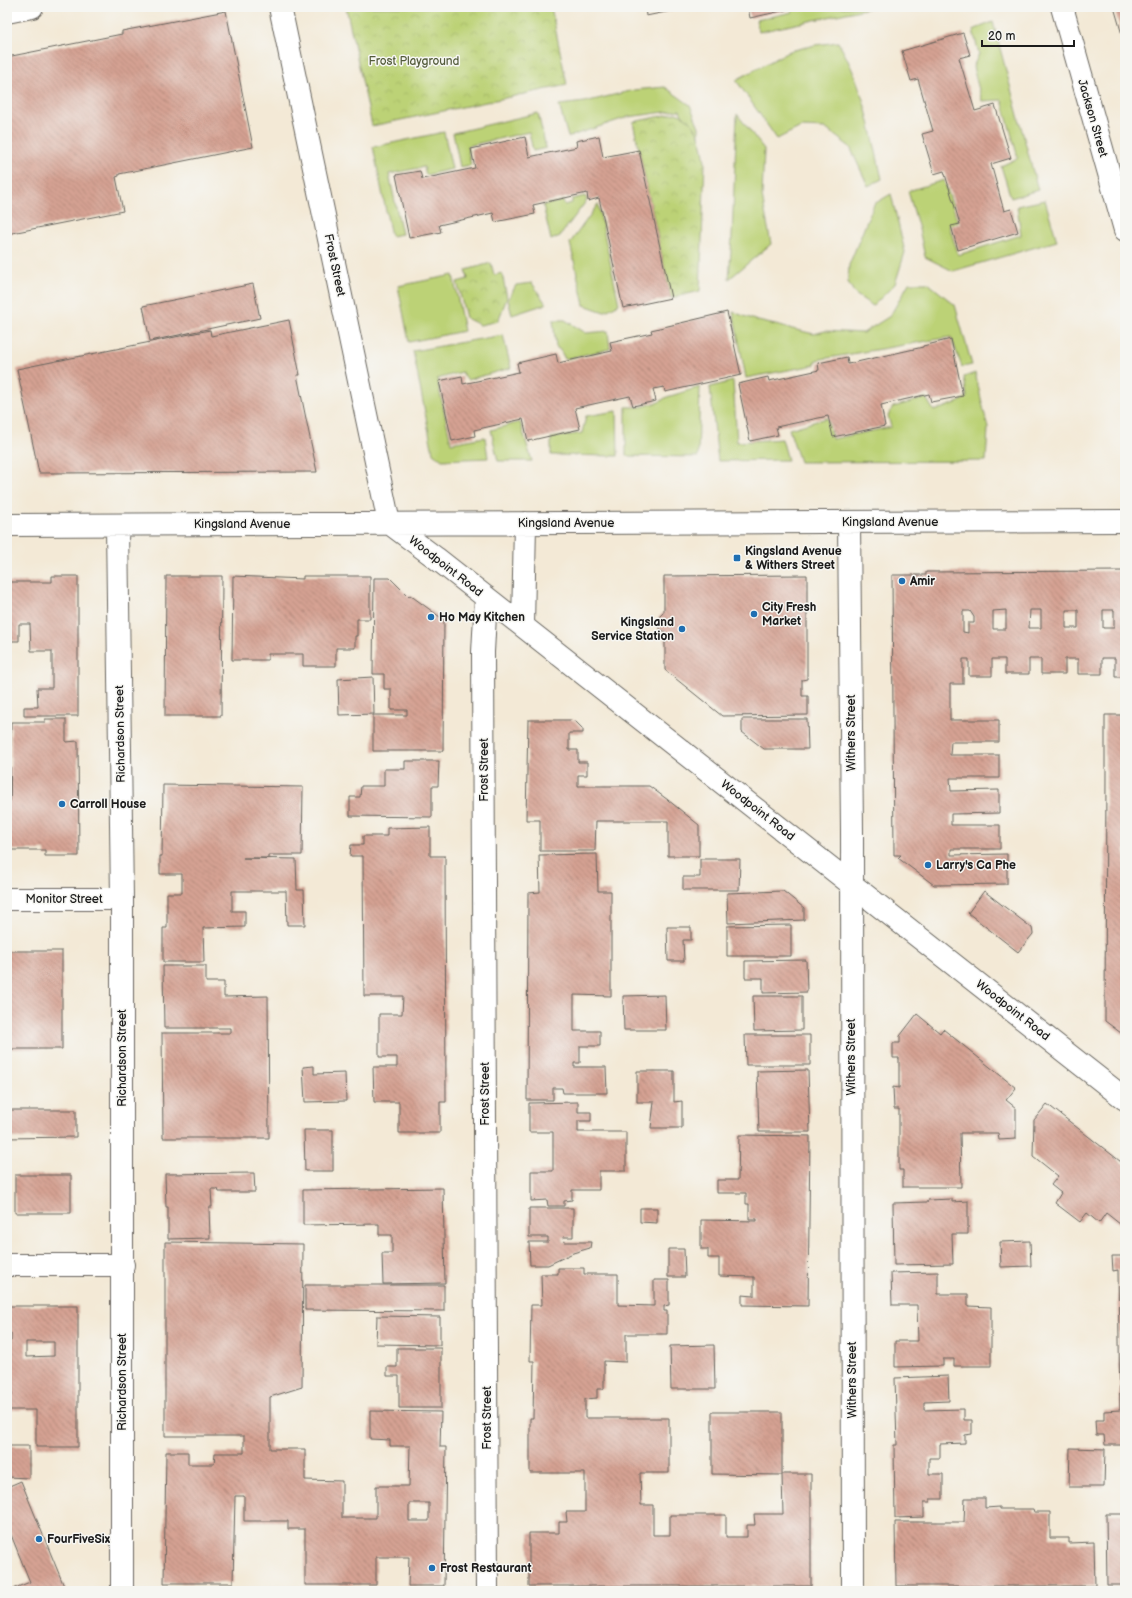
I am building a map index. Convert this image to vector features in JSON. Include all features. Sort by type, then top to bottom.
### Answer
[{"type":"street","points":[[7,12],[32,7]]},
{"type":"street","name":"Frost Street","points":[[280,7],[389,523]]},
{"type":"street","name":"Jackson Street","points":[[1062,7],[1125,230]]},
{"type":"street","name":"Kingsland Avenue","points":[[7,525],[117,526],[525,522],[1125,521]]},
{"type":"street","points":[[523,626],[525,522]]},
{"type":"street","name":"Withers Street","points":[[849,522],[853,1591]]},
{"type":"street","name":"Woodpoint Road","points":[[389,523],[486,597],[1125,1099]]},
{"type":"street","name":"Richardson Street","points":[[117,526],[122,899],[122,1591]]},
{"type":"street","name":"Frost Street","points":[[486,597],[484,668],[488,1591]]},
{"type":"street","name":"Monitor Street","points":[[7,900],[122,899]]},
{"type":"street","points":[[7,1265],[123,1265]]},
{"type":"green space","name":"Frost Playground","points":[[346,7],[551,7],[567,85],[372,126]]},
{"type":"green space","points":[[792,7],[874,7],[759,32],[756,20],[792,12]]},
{"type":"green space","points":[[993,22],[1038,190],[1011,198],[1001,166],[1018,158],[1002,100],[982,101],[973,67],[979,54],[973,30]]},
{"type":"green space","points":[[838,42],[847,58],[866,109],[882,179],[868,186],[850,147],[825,128],[801,127],[777,139],[736,80],[790,51],[815,45]]},
{"type":"green space","points":[[665,87],[690,105],[699,127],[699,193],[687,127],[680,110],[628,117],[568,137],[559,105],[585,102],[634,90]]},
{"type":"green space","points":[[538,113],[546,148],[533,151],[529,132],[467,146],[471,165],[460,167],[453,133]]},
{"type":"green space","points":[[676,113],[683,116],[694,126],[698,133],[705,162],[700,291],[671,298],[633,122]]},
{"type":"green space","points":[[737,114],[764,149],[762,196],[771,244],[729,279],[732,236]]},
{"type":"green space","points":[[444,132],[452,169],[426,175],[424,167],[389,174],[402,234],[391,236],[373,147]]},
{"type":"green space","points":[[944,180],[958,222],[949,225],[958,255],[1021,235],[1017,206],[1045,200],[1057,241],[953,271],[925,257],[908,191]]},
{"type":"green space","points":[[891,194],[905,252],[895,284],[873,306],[855,294],[848,282],[849,265],[874,204]]},
{"type":"green space","points":[[585,196],[587,200],[560,236],[551,240],[543,205],[563,201],[565,205],[572,203],[572,199]]},
{"type":"green space","points":[[598,204],[619,304],[604,312],[584,305],[570,243]]},
{"type":"green space","points":[[491,263],[494,275],[502,273],[507,298],[498,321],[480,325],[466,318],[457,282],[468,279],[466,270]]},
{"type":"green space","points":[[453,275],[464,331],[409,342],[398,286]]},
{"type":"green space","points":[[532,283],[546,304],[512,315],[508,300],[516,285]]},
{"type":"green space","points":[[909,283],[928,283],[955,305],[972,365],[962,367],[951,337],[816,360],[815,365],[746,378],[733,312],[758,321],[814,334],[825,331],[863,333],[890,316]]},
{"type":"green space","points":[[553,320],[565,320],[586,333],[608,331],[610,349],[565,359],[560,350],[556,347]]},
{"type":"green space","points":[[503,335],[511,368],[467,380],[462,372],[437,379],[451,443],[485,437],[488,458],[442,460],[433,453],[413,351]]},
{"type":"green space","points":[[975,373],[988,428],[986,461],[800,462],[789,429],[827,418],[832,439],[891,427],[888,416],[893,407],[926,398],[934,411],[959,402],[967,397],[964,377]]},
{"type":"green space","points":[[733,381],[737,442],[782,439],[788,460],[718,461],[710,387]]},
{"type":"green space","points":[[700,387],[698,457],[626,456],[626,407],[641,407]]},
{"type":"green space","points":[[617,411],[618,456],[551,455],[551,438],[582,433],[586,416]]},
{"type":"green space","points":[[520,422],[532,461],[498,461],[491,430]]},
{"type":"building","points":[[645,7],[680,7],[681,9],[646,16]]},
{"type":"building","points":[[748,7],[785,7],[786,10],[750,18]]},
{"type":"building","points":[[1114,7],[1125,7],[1125,45]]},
{"type":"building","points":[[226,11],[253,147],[119,174],[119,176],[116,177],[123,211],[7,234],[7,57],[122,34],[122,31]]},
{"type":"building","points":[[963,33],[970,55],[959,58],[975,111],[995,105],[1011,158],[991,164],[1004,211],[1011,209],[1018,232],[958,250],[951,226],[960,224],[944,171],[934,174],[922,134],[933,131],[918,79],[911,81],[902,51]]},
{"type":"building","points":[[599,136],[603,157],[639,150],[671,298],[623,308],[599,198],[588,201],[587,193],[533,205],[535,214],[495,222],[493,213],[439,225],[441,232],[409,238],[396,175],[420,171],[422,179],[475,168],[471,149],[525,137],[529,157],[577,147],[576,141]]},
{"type":"building","points":[[253,284],[260,318],[150,341],[143,306]]},
{"type":"building","points":[[727,312],[741,375],[665,392],[664,387],[653,389],[656,401],[633,406],[630,396],[575,408],[580,429],[528,441],[523,419],[474,430],[475,436],[452,441],[439,381],[462,376],[463,384],[519,372],[517,363],[556,354],[558,363],[612,351],[610,342],[652,333],[651,330]]},
{"type":"building","points":[[289,320],[300,375],[297,375],[317,472],[39,473],[17,369],[210,330],[211,336]]},
{"type":"building","points":[[951,339],[963,396],[931,402],[929,394],[881,405],[885,426],[833,437],[828,416],[776,427],[778,435],[750,441],[738,384],[768,377],[769,381],[819,370],[818,363],[847,357],[848,364]]},
{"type":"building","points":[[1125,571],[1125,677],[1115,677],[1115,658],[1102,658],[1102,674],[1078,674],[1078,659],[1065,659],[1065,674],[1041,674],[1041,659],[1029,659],[1029,674],[1005,674],[1005,659],[992,659],[992,676],[969,676],[969,659],[963,659],[963,684],[950,684],[950,720],[999,720],[999,742],[951,742],[950,755],[999,755],[999,778],[950,778],[951,791],[999,790],[999,813],[951,814],[951,825],[1000,825],[1000,849],[951,849],[951,855],[1007,854],[1007,884],[934,885],[898,858],[901,855],[894,855],[892,575],[926,575],[926,572]],"holes":[[[1006,610],[1006,629],[993,629],[993,611]],[[1030,610],[1041,610],[1041,628],[1029,628]],[[1066,610],[1078,610],[1078,628],[1066,628]],[[1103,610],[1114,610],[1114,628],[1103,628]],[[963,611],[970,611],[974,617],[974,623],[968,623],[968,633],[963,632]]]},
{"type":"building","points":[[807,575],[807,679],[802,680],[802,696],[808,696],[808,715],[722,716],[665,670],[665,632],[658,627],[659,617],[664,612],[664,576]]},
{"type":"building","points":[[52,576],[78,576],[78,716],[24,716],[24,707],[38,707],[37,688],[52,688],[52,651],[31,651],[30,624],[19,624],[19,641],[7,641],[7,582],[52,582]]},
{"type":"building","points":[[166,576],[222,576],[221,716],[165,716]]},
{"type":"building","points":[[233,576],[303,579],[303,576],[370,576],[370,619],[357,619],[355,648],[336,648],[336,666],[303,666],[303,654],[268,654],[268,660],[232,660]]},
{"type":"building","points":[[374,578],[390,578],[409,597],[410,595],[444,620],[443,751],[373,751],[373,715],[407,715],[407,710],[391,710],[391,689],[384,689],[384,674],[373,674]]},
{"type":"building","points":[[373,677],[374,714],[339,715],[338,679]]},
{"type":"building","points":[[1105,715],[1125,715],[1125,1036],[1105,1021]]},
{"type":"building","points":[[45,719],[66,719],[66,742],[78,741],[79,856],[45,856],[45,850],[7,850],[7,767],[9,767],[10,801],[11,722],[45,722]]},
{"type":"building","points":[[742,719],[807,719],[808,749],[764,749],[742,732]]},
{"type":"building","points":[[528,720],[575,721],[583,729],[583,733],[569,733],[569,750],[578,750],[578,762],[587,762],[587,775],[578,775],[578,786],[649,786],[699,825],[699,856],[668,856],[668,821],[596,821],[595,851],[540,851],[540,820],[526,820]]},
{"type":"building","points":[[405,761],[439,761],[438,786],[432,786],[432,817],[350,816],[350,797],[360,797],[361,786],[384,786],[384,769],[405,769]]},
{"type":"building","points":[[163,785],[303,787],[302,855],[268,855],[268,858],[243,858],[296,859],[297,890],[304,890],[305,925],[287,925],[286,891],[232,891],[232,911],[245,911],[245,927],[203,928],[204,962],[163,962],[163,928],[167,928],[167,893],[182,893],[182,874],[160,874],[160,856],[162,856]]},
{"type":"building","points":[[430,827],[430,856],[445,856],[446,1102],[440,1102],[440,1133],[399,1133],[399,1102],[374,1102],[373,1067],[397,1067],[397,1057],[379,1057],[379,1014],[402,1014],[403,996],[364,996],[363,856],[350,856],[351,845],[363,845],[363,836],[387,836],[387,828]]},
{"type":"building","points":[[597,854],[598,891],[611,891],[611,996],[574,995],[574,1031],[600,1031],[600,1046],[580,1046],[580,1063],[574,1063],[574,1067],[606,1067],[607,1093],[563,1093],[562,1088],[553,1088],[553,1100],[527,1100],[528,893],[540,892],[539,855]]},
{"type":"building","points":[[700,859],[740,859],[739,890],[683,890],[683,877],[700,877]]},
{"type":"building","points":[[783,891],[804,908],[804,920],[728,923],[727,893]]},
{"type":"building","points":[[984,891],[1032,928],[1033,934],[1018,952],[968,913]]},
{"type":"building","points":[[791,925],[791,956],[727,956],[727,926]]},
{"type":"building","points":[[667,927],[691,927],[691,940],[683,940],[684,961],[668,961]]},
{"type":"building","points":[[7,951],[62,951],[62,1049],[7,1049]]},
{"type":"building","points":[[806,960],[807,992],[763,993],[763,978],[745,978],[745,961]]},
{"type":"building","points":[[163,966],[206,966],[206,982],[224,982],[224,997],[268,996],[269,1138],[163,1138],[162,1033],[231,1033],[231,1028],[164,1028]]},
{"type":"building","points":[[665,995],[666,1030],[624,1030],[623,996]]},
{"type":"building","points":[[753,996],[802,996],[802,1030],[754,1031]]},
{"type":"building","points":[[917,1014],[940,1033],[943,1029],[1016,1088],[1006,1100],[1016,1108],[1016,1139],[999,1140],[998,1133],[960,1133],[961,1187],[903,1187],[903,1170],[899,1170],[899,1109],[894,1109],[893,1087],[899,1088],[899,1058],[893,1058],[893,1043],[900,1043],[900,1036]]},
{"type":"building","points":[[745,1035],[810,1035],[810,1065],[746,1065]]},
{"type":"building","points":[[314,1066],[314,1074],[345,1073],[346,1101],[305,1102],[303,1067]]},
{"type":"building","points":[[808,1070],[810,1132],[759,1132],[757,1071]]},
{"type":"building","points":[[637,1071],[674,1071],[674,1102],[682,1101],[682,1128],[651,1128],[654,1102],[637,1102]]},
{"type":"building","points":[[578,1102],[578,1112],[591,1112],[591,1121],[578,1121],[578,1132],[626,1132],[626,1171],[599,1171],[599,1190],[572,1190],[572,1200],[564,1201],[564,1206],[548,1206],[547,1200],[531,1201],[531,1171],[553,1171],[553,1132],[529,1132],[529,1103]]},
{"type":"building","points":[[1047,1104],[1125,1165],[1125,1228],[1106,1213],[1099,1223],[1087,1213],[1080,1222],[1055,1203],[1061,1193],[1051,1185],[1058,1176],[1033,1156],[1034,1120]]},
{"type":"building","points":[[7,1110],[76,1110],[76,1137],[7,1138]]},
{"type":"building","points":[[304,1130],[333,1130],[333,1171],[305,1171]]},
{"type":"building","points":[[739,1135],[810,1136],[808,1306],[742,1305],[742,1295],[754,1296],[754,1277],[719,1276],[719,1258],[708,1258],[708,1249],[701,1249],[701,1220],[757,1221],[757,1219],[749,1219],[749,1204],[746,1204],[746,1193],[717,1193],[717,1180],[738,1180]]},
{"type":"building","points":[[254,1173],[255,1192],[219,1192],[218,1189],[211,1189],[212,1207],[209,1207],[210,1238],[168,1239],[168,1207],[166,1207],[165,1174]]},
{"type":"building","points":[[15,1175],[71,1175],[71,1213],[15,1213]]},
{"type":"building","points":[[443,1188],[445,1283],[383,1284],[382,1253],[392,1253],[392,1235],[379,1235],[379,1224],[303,1225],[303,1190]]},
{"type":"building","points":[[952,1199],[952,1202],[968,1201],[968,1234],[952,1234],[953,1264],[894,1265],[893,1203],[927,1202],[928,1200]]},
{"type":"building","points":[[529,1208],[573,1208],[573,1237],[563,1237],[564,1242],[591,1242],[590,1248],[573,1253],[548,1265],[530,1265],[529,1242],[548,1242],[548,1237],[529,1237]]},
{"type":"building","points":[[640,1208],[657,1208],[657,1223],[640,1222]]},
{"type":"building","points":[[1030,1241],[1031,1266],[1001,1267],[1000,1242]]},
{"type":"building","points":[[165,1242],[303,1244],[302,1387],[270,1397],[270,1449],[305,1449],[305,1480],[342,1481],[342,1518],[376,1518],[376,1486],[409,1486],[410,1446],[390,1446],[390,1440],[370,1439],[370,1411],[441,1412],[440,1447],[446,1447],[444,1586],[408,1586],[409,1557],[376,1557],[376,1585],[305,1585],[305,1529],[288,1529],[288,1521],[244,1521],[244,1496],[235,1496],[233,1583],[164,1583],[166,1452],[188,1452],[188,1464],[214,1464],[215,1453],[244,1453],[244,1436],[165,1436]],"holes":[[[409,1503],[429,1503],[429,1521],[409,1521]]]},
{"type":"building","points":[[668,1249],[684,1249],[685,1277],[668,1277]]},
{"type":"building","points":[[1112,1256],[1125,1256],[1125,1445],[1105,1445],[1104,1435],[1096,1435],[1095,1420],[1104,1420],[1104,1411],[1120,1410],[1118,1270],[1113,1271]]},
{"type":"building","points":[[558,1268],[584,1268],[584,1274],[618,1274],[618,1305],[654,1306],[654,1280],[669,1280],[669,1305],[664,1306],[664,1311],[667,1311],[667,1334],[626,1334],[626,1362],[604,1361],[604,1389],[597,1389],[597,1398],[585,1399],[585,1418],[669,1418],[669,1473],[640,1473],[641,1505],[653,1505],[653,1535],[670,1535],[670,1515],[726,1515],[726,1537],[747,1537],[747,1525],[755,1525],[754,1514],[783,1514],[782,1474],[811,1474],[811,1586],[529,1586],[529,1533],[559,1533],[559,1522],[567,1522],[566,1512],[585,1512],[585,1473],[530,1473],[530,1418],[533,1418],[534,1361],[530,1361],[531,1305],[542,1305],[541,1274],[558,1274]]},
{"type":"building","points":[[938,1272],[938,1294],[968,1294],[968,1306],[991,1307],[991,1366],[954,1366],[954,1359],[943,1359],[943,1366],[895,1367],[895,1341],[918,1341],[917,1305],[892,1305],[891,1273]]},
{"type":"building","points":[[305,1285],[444,1285],[444,1311],[305,1310]]},
{"type":"building","points":[[7,1306],[78,1306],[78,1447],[36,1447],[36,1410],[7,1410],[7,1396],[12,1396],[12,1377],[7,1377],[7,1341],[11,1341],[11,1333],[7,1333]],"holes":[[[26,1342],[54,1342],[54,1356],[26,1357]]]},
{"type":"building","points":[[377,1316],[440,1317],[440,1345],[376,1344]]},
{"type":"building","points":[[714,1345],[715,1389],[671,1389],[670,1346]]},
{"type":"building","points":[[397,1348],[441,1348],[441,1408],[399,1408],[399,1376],[387,1376],[387,1367],[397,1367]]},
{"type":"building","points":[[948,1376],[949,1401],[924,1402],[924,1410],[964,1409],[964,1420],[972,1420],[972,1434],[965,1435],[965,1443],[940,1444],[940,1458],[929,1458],[929,1474],[943,1474],[943,1499],[930,1499],[930,1502],[924,1502],[924,1517],[895,1518],[894,1445],[897,1445],[895,1378]]},
{"type":"building","points":[[712,1412],[782,1412],[782,1475],[712,1474]]},
{"type":"building","points":[[7,1446],[29,1446],[29,1478],[7,1477]]},
{"type":"building","points":[[1070,1448],[1105,1449],[1104,1487],[1069,1487]]},
{"type":"building","points":[[21,1481],[66,1591],[7,1591],[30,1582],[7,1525],[7,1487]]},
{"type":"building","points":[[965,1498],[985,1498],[985,1508],[1000,1507],[1000,1509],[1033,1509],[1034,1512],[1050,1512],[1050,1538],[1069,1538],[1069,1543],[1094,1542],[1095,1586],[896,1586],[895,1522],[964,1522]]},
{"type":"building","points":[[1106,1514],[1125,1514],[1125,1585],[1107,1585]]},
{"type":"place","name":"Kingsland Avenue & Withers Street","points":[[737,558]]},
{"type":"place","name":"Amir","points":[[902,581]]},
{"type":"place","name":"City Fresh Market","points":[[754,614]]},
{"type":"place","name":"Ho May Kitchen","points":[[431,617]]},
{"type":"place","name":"Kingsland Service Station","points":[[682,629]]},
{"type":"place","name":"Carroll House","points":[[62,804]]},
{"type":"place","name":"Larry's Ca Phe","points":[[928,865]]},
{"type":"place","name":"FourFiveSix","points":[[39,1539]]},
{"type":"place","name":"Frost Restaurant","points":[[432,1568]]}]
